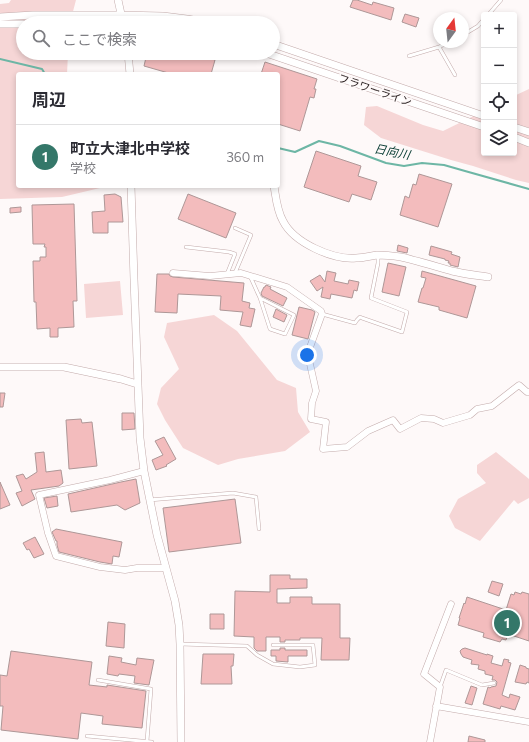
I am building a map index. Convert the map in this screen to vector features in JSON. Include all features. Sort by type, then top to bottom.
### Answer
[{"type":"street","points":[[118,0],[121,15]]},
{"type":"street","points":[[0,17],[16,16]]},
{"type":"street","points":[[16,16],[163,16]]},
{"type":"street","points":[[0,24],[16,24]]},
{"type":"street","name":"フラワーライン","points":[[280,46],[481,115]]},
{"type":"street","name":"フラワーライン","points":[[280,58],[481,126]]},
{"type":"street","points":[[129,60],[130,72]]},
{"type":"street","points":[[517,128],[529,132]]},
{"type":"street","points":[[517,139],[529,143]]},
{"type":"street","points":[[131,188],[140,438],[149,500],[165,568],[175,601],[179,625],[181,742]]},
{"type":"street","points":[[274,188],[278,209],[283,222],[288,229],[318,251],[342,258],[378,255],[401,257],[470,275],[488,277]]},
{"type":"street","points":[[174,273],[210,276],[235,273],[250,275],[287,287],[321,310],[322,314],[308,350],[308,355],[316,391],[312,404],[311,419],[326,422],[323,449],[347,448],[368,431],[393,420],[400,429],[421,418],[434,419],[442,423],[470,415],[478,409],[492,406],[519,385],[529,392]]},
{"type":"street","points":[[0,367],[64,367],[121,379],[137,384]]},
{"type":"street","points":[[144,471],[39,495],[48,533],[56,556],[100,567],[125,570],[137,568],[165,568]]},
{"type":"street","points":[[430,742],[440,687],[424,674],[451,604]]},
{"type":"street","points":[[436,706],[529,722]]},
{"type":"lane","points":[[491,12],[501,0]]},
{"type":"lane","points":[[469,31],[481,22]]},
{"type":"lane","points":[[409,56],[435,48]]},
{"type":"lane","points":[[439,48],[455,75]]},
{"type":"lane","points":[[234,228],[251,235],[235,273]]},
{"type":"lane","points":[[186,247],[235,254],[227,274]]},
{"type":"lane","points":[[322,314],[355,323],[360,317],[402,332],[407,312],[371,298],[378,263],[378,255]]},
{"type":"lane","points":[[250,275],[260,298],[270,329],[285,334],[294,315],[260,298]]},
{"type":"lane","points":[[149,500],[233,493],[256,497],[259,529]]},
{"type":"lane","points":[[180,644],[247,646],[257,655],[273,664],[300,667],[314,665],[313,645],[273,645]]},
{"type":"lane","points":[[440,687],[446,670],[482,684],[494,683]]},
{"type":"lane","points":[[98,680],[151,689],[147,741]]},
{"type":"lane","points":[[87,736],[152,742]]},
{"type":"shaded area","points":[[11,0],[76,0],[72,16],[16,16],[16,60],[68,60],[67,72],[16,72],[16,188],[100,188],[62,197],[0,199],[0,4],[9,3]]},
{"type":"shaded area","points":[[529,89],[529,183],[381,138],[364,125],[366,107],[377,106],[423,125],[443,131],[481,112],[481,156],[517,156],[517,95]]},
{"type":"shaded area","points":[[120,281],[123,315],[86,318],[84,284]]},
{"type":"shaded area","points":[[214,315],[237,331],[277,380],[296,388],[298,412],[310,432],[285,451],[238,459],[218,465],[183,448],[165,420],[157,404],[161,388],[179,369],[164,337],[167,323]]},
{"type":"shaded area","points":[[496,452],[529,479],[529,498],[518,504],[514,500],[480,541],[455,528],[449,516],[458,499],[486,483],[477,473],[477,465]]},
{"type":"building","points":[[353,0],[372,5],[373,2],[394,8],[391,20],[350,7]]},
{"type":"building","points":[[405,14],[419,18],[416,27],[402,22]]},
{"type":"building","points":[[145,60],[215,60],[212,72],[165,72],[144,66]]},
{"type":"building","points":[[265,62],[317,79],[314,89],[316,89],[314,98],[310,97],[300,131],[280,125],[280,72],[262,72]]},
{"type":"building","points":[[316,151],[361,166],[358,176],[377,182],[371,200],[352,194],[349,202],[304,187]]},
{"type":"building","points":[[419,174],[452,184],[438,227],[400,215],[405,196],[409,198],[413,184],[416,185]]},
{"type":"building","points":[[115,194],[121,197],[123,222],[108,222],[108,233],[93,233],[92,212],[105,211],[104,195]]},
{"type":"building","points":[[188,194],[236,213],[226,238],[178,219]]},
{"type":"building","points":[[74,204],[77,301],[73,301],[74,327],[58,328],[58,337],[50,337],[50,328],[37,329],[36,302],[34,302],[33,261],[40,261],[40,257],[46,257],[46,247],[44,247],[45,244],[33,244],[32,205]]},
{"type":"building","points":[[21,207],[21,212],[10,213],[10,208]]},
{"type":"building","points":[[398,245],[408,248],[407,253],[397,251]]},
{"type":"building","points":[[431,246],[452,252],[451,254],[460,257],[458,267],[450,265],[450,263],[448,263],[449,261],[445,259],[429,255]]},
{"type":"building","points":[[388,263],[406,267],[399,296],[382,292]]},
{"type":"building","points":[[327,271],[336,273],[334,281],[348,284],[349,280],[359,282],[357,291],[354,290],[352,298],[331,294],[330,299],[321,297],[323,287],[317,291],[310,281],[320,275],[325,282]]},
{"type":"building","points":[[422,271],[476,286],[467,318],[439,310],[439,307],[418,302],[426,278],[421,277]]},
{"type":"building","points":[[157,274],[169,274],[173,277],[244,283],[242,301],[250,303],[249,308],[255,309],[251,327],[240,325],[243,312],[220,310],[221,296],[178,294],[177,313],[155,312]]},
{"type":"building","points":[[266,285],[271,287],[270,289],[287,298],[283,306],[262,296],[261,293]]},
{"type":"building","points":[[299,307],[315,312],[308,339],[292,335]]},
{"type":"building","points":[[276,309],[287,315],[284,322],[273,317]]},
{"type":"building","points":[[0,393],[5,393],[3,407],[0,407]]},
{"type":"building","points":[[122,413],[134,413],[135,429],[122,430]]},
{"type":"building","points":[[81,419],[82,423],[92,422],[97,466],[69,469],[66,420]]},
{"type":"building","points":[[164,437],[176,459],[166,465],[167,466],[156,470],[152,460],[163,455],[155,441]]},
{"type":"building","points":[[44,452],[46,472],[61,470],[63,483],[59,486],[31,490],[35,499],[22,506],[16,493],[22,491],[16,476],[23,474],[26,479],[37,472],[35,453]]},
{"type":"building","points":[[136,479],[140,503],[125,510],[117,505],[71,512],[68,494]]},
{"type":"building","points":[[0,482],[10,505],[0,509]]},
{"type":"building","points":[[57,496],[58,506],[47,508],[44,498]]},
{"type":"building","points":[[235,499],[241,543],[169,552],[163,508]]},
{"type":"building","points":[[56,529],[122,542],[119,557],[113,556],[112,564],[59,552],[57,541],[52,532]]},
{"type":"building","points":[[35,537],[44,554],[34,558],[29,549],[27,550],[23,543]]},
{"type":"building","points":[[270,575],[290,575],[290,579],[307,579],[307,588],[277,589],[277,603],[290,603],[290,597],[312,597],[312,604],[340,604],[340,638],[350,638],[349,660],[321,660],[322,638],[300,638],[300,640],[285,640],[285,642],[280,642],[280,637],[266,637],[266,651],[257,651],[254,648],[254,637],[234,636],[235,591],[270,592]]},
{"type":"building","points":[[492,581],[503,584],[499,596],[488,592]]},
{"type":"building","points":[[515,592],[529,594],[529,641],[508,634],[506,640],[502,639],[500,642],[483,637],[484,633],[458,625],[467,597],[506,610],[511,594],[514,595]]},
{"type":"building","points":[[210,614],[224,614],[224,629],[210,629]]},
{"type":"building","points":[[108,622],[125,624],[124,648],[106,646]]},
{"type":"building","points":[[280,648],[285,648],[285,650],[307,650],[307,656],[288,656],[288,662],[276,661],[276,656],[271,656],[271,650],[280,650]]},
{"type":"building","points":[[465,648],[493,656],[491,663],[502,666],[504,659],[509,660],[508,662],[511,663],[502,695],[509,698],[510,694],[520,697],[515,710],[501,706],[500,709],[483,704],[488,687],[490,688],[496,686],[497,682],[492,680],[493,676],[485,674],[485,671],[478,669],[479,665],[471,664],[472,660],[463,657],[460,651]]},
{"type":"building","points":[[11,651],[92,662],[89,685],[107,687],[107,685],[146,691],[142,728],[102,724],[103,716],[81,713],[78,739],[1,730],[3,706],[0,706],[0,675],[7,676]]},
{"type":"building","points":[[203,654],[234,654],[233,666],[231,666],[232,684],[201,684]]},
{"type":"building","points":[[109,656],[122,658],[121,662],[136,665],[137,658],[154,660],[149,685],[134,683],[135,676],[119,674],[118,676],[107,674]]},
{"type":"building","points":[[520,665],[529,669],[529,683],[527,682],[526,684],[515,682]]},
{"type":"building","points":[[471,686],[477,688],[472,705],[465,703]]},
{"type":"building","points":[[469,736],[485,740],[485,742],[468,742]]},
{"type":"waterway","name":"日向川","points":[[0,59],[42,69],[44,72]]},
{"type":"waterway","name":"日向川","points":[[280,148],[295,152],[319,141],[340,146],[386,163],[404,166],[422,163],[444,165],[529,189]]},
{"type":"place","name":"町立大津北中学校","points":[[507,623]]}]
